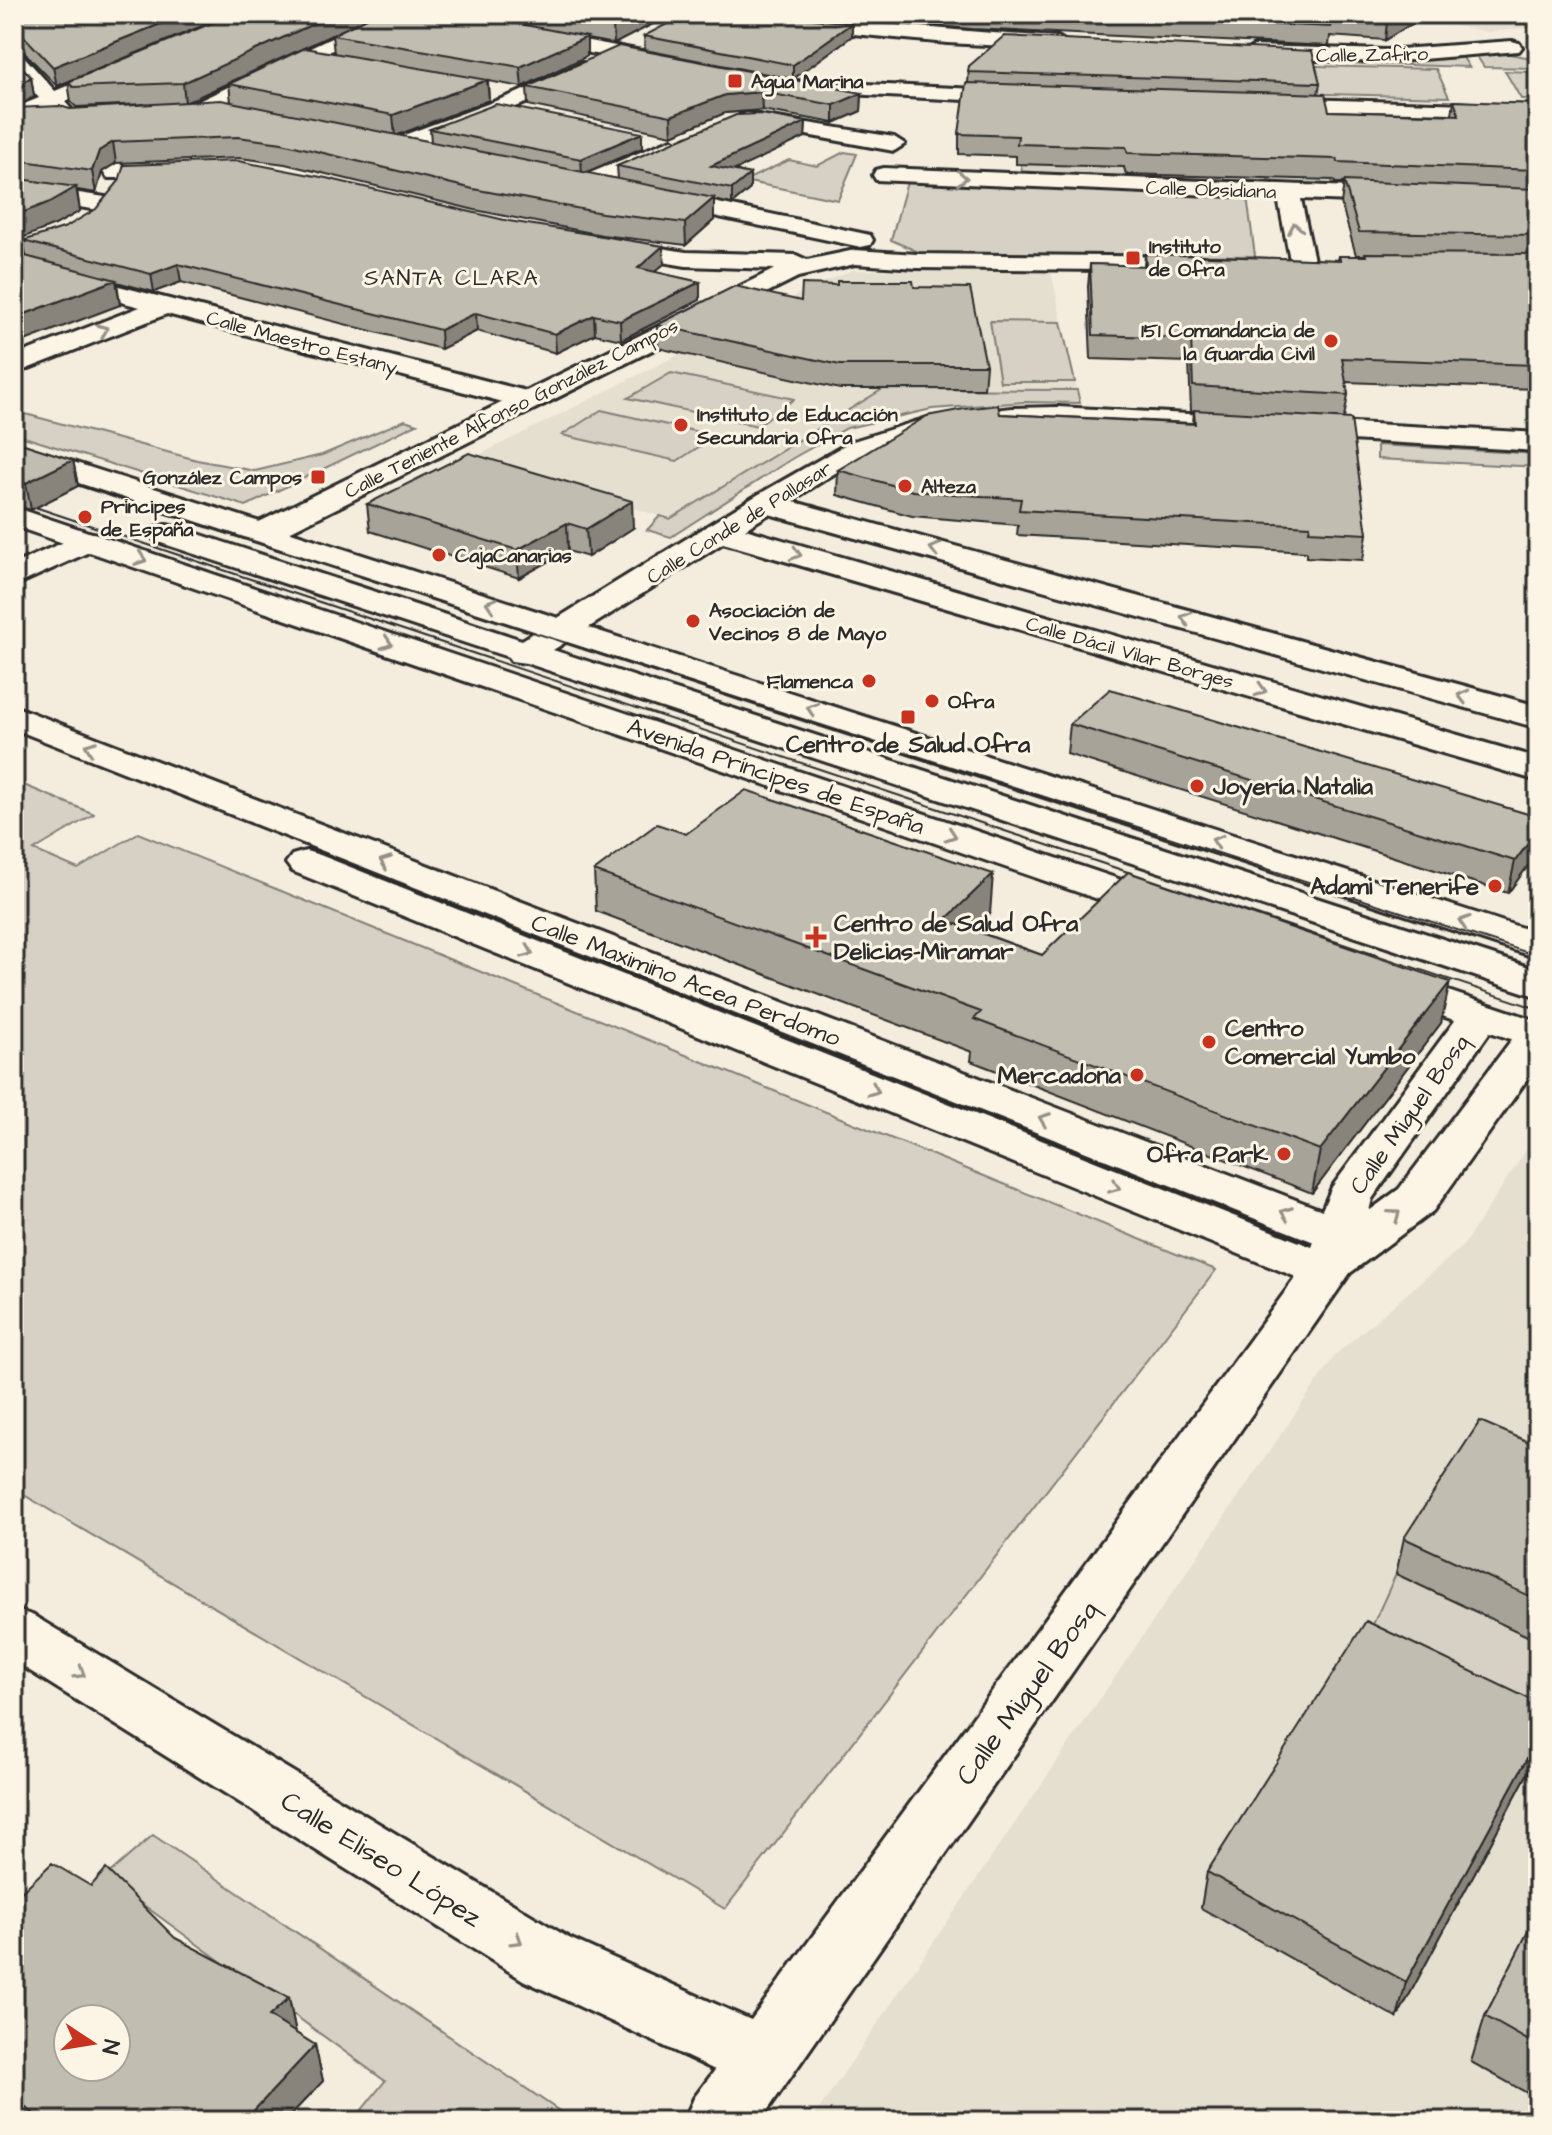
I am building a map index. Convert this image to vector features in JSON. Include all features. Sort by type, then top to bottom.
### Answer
[{"type":"street","points":[[193,111],[398,14]]},
{"type":"street","points":[[419,14],[683,65]]},
{"type":"street","points":[[706,14],[948,37],[1077,44]]},
{"type":"street","points":[[1336,56],[1342,35]]},
{"type":"street","points":[[588,242],[701,260],[826,261],[864,231],[915,100],[948,37]]},
{"type":"street","points":[[440,155],[388,144],[524,97],[644,40]]},
{"type":"street","name":"Calle Zafiro","points":[[1229,51],[1402,56],[1520,44]]},
{"type":"street","points":[[14,57],[116,173]]},
{"type":"street","points":[[306,58],[338,63]]},
{"type":"street","points":[[14,117],[145,60]]},
{"type":"street","points":[[788,85],[869,97],[1039,102]]},
{"type":"street","points":[[477,89],[524,97]]},
{"type":"street","points":[[723,123],[743,118],[761,119],[915,100]]},
{"type":"street","points":[[1241,103],[1538,112]]},
{"type":"street","points":[[496,108],[540,117]]},
{"type":"street","points":[[165,112],[240,114]]},
{"type":"street","points":[[14,117],[97,116]]},
{"type":"street","points":[[645,139],[682,142],[579,182],[864,231],[917,261],[1225,264]]},
{"type":"street","points":[[116,173],[143,172]]},
{"type":"street","points":[[80,223],[105,204],[116,173]]},
{"type":"street","name":"Calle Obsidiana","points":[[884,175],[1420,197]]},
{"type":"street","points":[[14,190],[105,204]]},
{"type":"street","points":[[1288,192],[1303,265]]},
{"type":"street","points":[[618,248],[650,260],[757,285]]},
{"type":"street","name":"Calle Maestro Estany","points":[[18,255],[172,308],[202,328],[315,357],[423,373],[526,400]]},
{"type":"street","name":"Calle Teniente Alfonso González Campos","points":[[264,532],[757,285],[826,261]]},
{"type":"street","points":[[1272,264],[1334,265]]},
{"type":"street","points":[[14,366],[172,308]]},
{"type":"street","name":"Calle Conde de Pallasar","points":[[486,677],[765,503],[860,448],[892,435],[940,424],[1012,416],[1144,419],[1538,442]]},
{"type":"street","points":[[14,452],[565,628],[1538,946]]},
{"type":"street","name":"Calle Dácil Vilar Borges","points":[[765,503],[1538,717]]},
{"type":"street","name":"Avenida Príncipes de España","points":[[14,516],[1197,919]]},
{"type":"street","name":"Calle Dácil Vilar Borges","points":[[721,532],[1538,770]]},
{"type":"street","name":"Avenida Príncipes de España","points":[[166,534],[1538,984]]},
{"type":"street","points":[[14,553],[73,536]]},
{"type":"street","points":[[14,576],[73,536]]},
{"type":"street","name":"Calle Maximino Acea Perdomo","points":[[14,717],[142,782],[1339,1252]]},
{"type":"street","name":"Calle Maximino Acea Perdomo","points":[[14,746],[142,782]]},
{"type":"street","points":[[1361,975],[1537,1035]]},
{"type":"street","name":"Calle Miguel Bosq","points":[[1339,1252],[1349,1198],[1480,1016]]},
{"type":"street","name":"Calle Miguel Bosq","points":[[719,2121],[1339,1252],[1416,1200],[1537,1035]]},
{"type":"street","name":"Calle Eliseo López","points":[[14,1632],[546,1959],[764,2059]]},
{"type":"shaded area","points":[[1433,14],[1538,14],[1538,27],[1489,32],[1428,21]]},
{"type":"shaded area","points":[[1504,53],[1538,59],[1538,68],[1484,67],[1476,55]]},
{"type":"shaded area","points":[[1462,56],[1469,67],[1285,61],[1283,57],[1391,61]]},
{"type":"shaded area","points":[[1278,65],[1436,69],[1449,97],[1285,93]]},
{"type":"shaded area","points":[[1505,71],[1538,72],[1538,99],[1521,99]]},
{"type":"shaded area","points":[[1323,149],[1333,185],[1230,184],[1229,181],[1022,172],[1020,156],[1124,167],[1126,174],[1290,178]]},
{"type":"shaded area","points":[[844,152],[857,154],[838,200],[744,181],[789,160],[817,166]]},
{"type":"shaded area","points":[[907,182],[1247,196],[1255,256],[921,253],[891,240]]},
{"type":"shaded area","name":"Instituto de Educación Secundaria Ofra","points":[[853,270],[1051,271],[1077,390],[883,389],[670,519],[469,460],[817,285]]},
{"type":"shaded area","points":[[990,321],[1061,322],[1075,382],[1000,382]]},
{"type":"shaded area","points":[[671,373],[794,399],[757,426],[628,398]]},
{"type":"shaded area","points":[[883,389],[1077,390],[1080,403],[1025,402],[932,409],[847,428],[793,458],[671,537],[647,530],[660,516],[670,519]]},
{"type":"shaded area","points":[[601,410],[716,436],[677,461],[562,435]]},
{"type":"shaded area","points":[[14,411],[197,460],[255,471],[322,455],[405,420],[417,424],[246,506],[14,434]]},
{"type":"shaded area","points":[[1377,445],[1538,454],[1538,467],[1377,459]]},
{"type":"shaded area","points":[[14,781],[94,814],[34,850],[78,869],[138,833],[1216,1270],[725,1909],[14,1489]]},
{"type":"shaded area","points":[[1538,1132],[1538,2121],[811,2121],[1336,1354],[1463,1246]]},
{"type":"shaded area","points":[[1396,1574],[1538,1641],[1538,1745],[1358,1657]]},
{"type":"shaded area","points":[[153,1835],[574,2121],[353,2121],[385,2081],[105,1877]]},
{"type":"building","points":[[24,14],[185,14],[53,67],[20,32],[14,30],[14,17]]},
{"type":"building","points":[[234,14],[335,14],[183,83],[73,87],[68,82]]},
{"type":"building","points":[[375,14],[468,14],[587,37],[520,67],[332,35]]},
{"type":"building","points":[[554,14],[636,14],[613,25]]},
{"type":"building","points":[[686,14],[766,14],[852,23],[793,65],[644,36]]},
{"type":"building","points":[[1040,14],[1304,14],[1347,18],[1353,14],[1401,14],[1387,22],[1331,18],[1331,27]]},
{"type":"building","points":[[1004,36],[1312,51],[1320,83],[968,72],[969,66]]},
{"type":"building","points":[[619,46],[862,93],[834,105],[761,92],[725,95],[671,116],[527,87]]},
{"type":"building","points":[[305,48],[487,80],[393,115],[229,84]]},
{"type":"building","points":[[14,58],[31,77],[14,88]]},
{"type":"building","points":[[966,83],[1325,94],[1329,111],[1459,115],[1454,101],[1537,104],[1538,170],[1338,162],[1337,159],[1128,153],[1126,147],[1017,144],[1018,136],[959,134]]},
{"type":"building","points":[[221,100],[714,198],[685,223],[602,213],[473,189],[282,143],[238,137],[113,142],[99,151],[92,171],[17,160],[22,138],[14,135],[14,108],[60,106],[70,109]]},
{"type":"building","points":[[496,104],[642,133],[581,159],[430,129]]},
{"type":"building","points":[[761,114],[806,122],[711,166],[750,174],[732,189],[617,166],[736,115]]},
{"type":"building","points":[[238,161],[326,178],[509,221],[663,246],[638,268],[700,282],[620,321],[594,315],[555,334],[476,313],[440,330],[178,264],[151,274],[23,241],[66,227],[96,209],[119,181],[124,165]]},
{"type":"building","points":[[14,178],[76,187],[50,202],[14,216]]},
{"type":"building","points":[[1344,181],[1538,189],[1538,235],[1359,232]]},
{"type":"building","points":[[14,253],[116,280],[14,318]]},
{"type":"building","points":[[1365,253],[1538,254],[1538,365],[1342,358],[1348,395],[1193,386],[1191,338],[1093,335],[1090,264],[1146,266],[1145,254],[1340,260],[1339,256],[1366,256]]},
{"type":"building","points":[[837,281],[913,281],[914,287],[970,288],[986,365],[840,365],[657,325],[735,286],[801,301],[802,284],[837,285]]},
{"type":"building","points":[[998,405],[1000,414],[1195,424],[1194,410],[1351,419],[1367,534],[1309,531],[1310,526],[1019,510],[1021,499],[913,491],[838,470],[927,416]]},
{"type":"building","points":[[24,444],[73,460],[26,483],[14,480],[14,449]]},
{"type":"building","points":[[469,453],[632,501],[586,529],[567,523],[517,550],[367,504]]},
{"type":"building","points":[[1110,689],[1538,817],[1538,830],[1515,861],[1070,724]]},
{"type":"building","points":[[746,790],[993,874],[945,920],[1042,955],[1128,872],[1450,982],[1320,1150],[974,1019],[981,1012],[594,871],[657,824],[686,834]]},
{"type":"building","points":[[1480,1421],[1538,1446],[1538,1600],[1404,1538]]},
{"type":"building","points":[[1366,1621],[1538,1703],[1538,1738],[1406,1982],[1207,1872]]},
{"type":"building","points":[[52,1863],[91,1886],[106,1869],[175,1938],[289,1998],[269,2016],[315,2045],[244,2121],[44,2121],[14,2099],[14,1899]]},
{"type":"building","points":[[1538,1912],[1538,2046],[1485,2016]]},
{"type":"tram line","points":[[14,465],[1538,956]]},
{"type":"tram line","points":[[14,500],[1538,1009]]},
{"type":"place","name":"Agua Marina","points":[[735,81]]},
{"type":"place","name":"Instituto de Ofra","points":[[1133,258]]},
{"type":"place","name":"151 Comandancia de la Guardia Civil","points":[[1331,341]]},
{"type":"place","name":"Instituto de Educación Secundaria Ofra","points":[[681,425]]},
{"type":"place","name":"González Campos","points":[[318,477]]},
{"type":"place","name":"Alteza","points":[[905,486]]},
{"type":"place","name":"Principes de España","points":[[85,517]]},
{"type":"place","name":"CajaCanarias","points":[[439,555]]},
{"type":"place","name":"Asociación de Vecinos 8 de Mayo","points":[[693,621]]},
{"type":"place","name":"Flamenca","points":[[869,681]]},
{"type":"place","name":"Ofra","points":[[932,701]]},
{"type":"place","name":"Centro de Salud Ofra","points":[[908,717]]},
{"type":"place","name":"Joyería Natalia","points":[[1197,786]]},
{"type":"place","name":"Adami Tenerife","points":[[1495,886]]},
{"type":"place","name":"Centro de Salud Ofra Delicias-Miramar","points":[[816,937]]},
{"type":"place","name":"Centro Comercial Yumbo","points":[[1209,1042]]},
{"type":"place","name":"Mercadona","points":[[1137,1075]]},
{"type":"place","name":"Ofra Park","points":[[1284,1154]]},
{"type":"district","name":"SANTA CLARA","points":[[452,277]]}]
